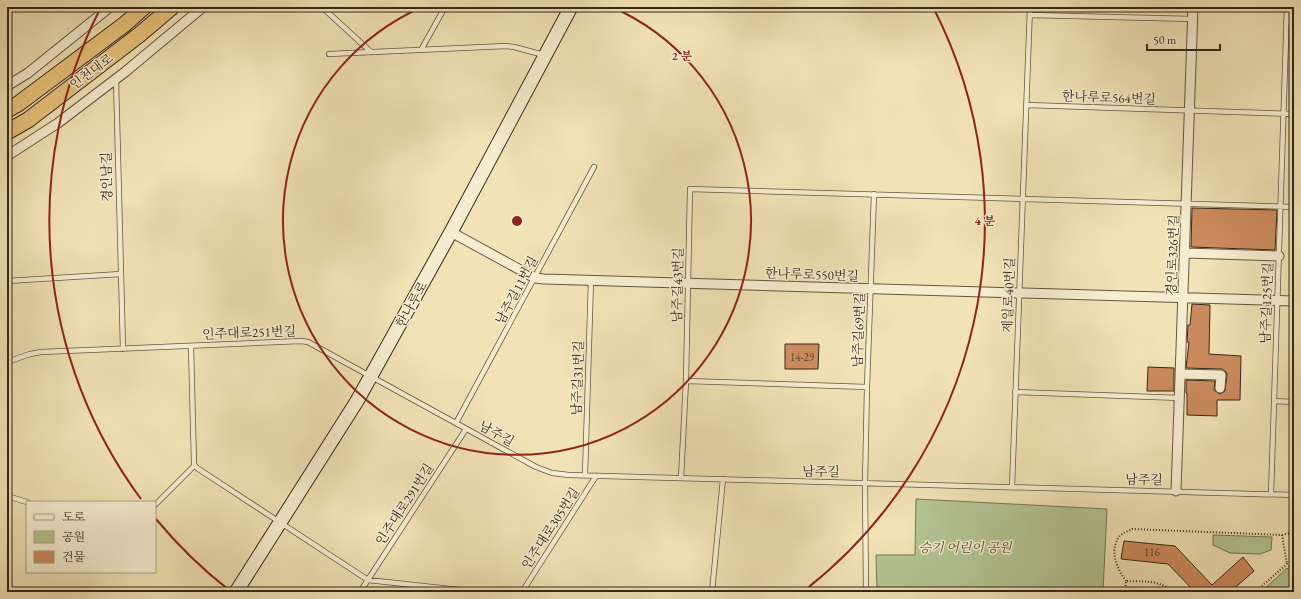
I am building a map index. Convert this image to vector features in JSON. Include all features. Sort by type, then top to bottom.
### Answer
[{"type":"highway","name":"인천대로","points":[[7,110],[18,104],[125,24],[144,7]]},
{"type":"highway","name":"인천대로","points":[[7,132],[28,120],[139,35],[172,7]]},
{"type":"main road","name":"한나루로","points":[[236,592],[371,377],[451,232],[571,7]]},
{"type":"street","points":[[7,86],[28,73],[110,7]]},
{"type":"street","points":[[7,156],[58,123],[116,79],[203,7]]},
{"type":"street","name":"경인로326번길","points":[[1176,491],[1193,7]]},
{"type":"street","name":"한나루로550번길","points":[[451,232],[535,278],[1294,301]]},
{"type":"street","points":[[1185,252],[1279,256]]},
{"type":"street","points":[[1181,374],[1221,376],[1220,388]]},
{"type":"lane","points":[[94,7],[101,14]]},
{"type":"lane","points":[[322,7],[371,52]]},
{"type":"lane","points":[[421,50],[445,7]]},
{"type":"lane","name":"제일로40번길","points":[[1012,487],[1030,7]]},
{"type":"lane","name":"남주길125번길","points":[[1271,494],[1287,7]]},
{"type":"lane","points":[[1030,15],[1193,19]]},
{"type":"lane","points":[[1286,22],[1294,22]]},
{"type":"lane","points":[[329,54],[506,46],[545,56]]},
{"type":"lane","name":"경인남길","points":[[116,79],[123,349]]},
{"type":"lane","name":"한나루로564번길","points":[[1027,105],[1294,114]]},
{"type":"lane","name":"남주길11번길","points":[[456,423],[594,167]]},
{"type":"lane","name":"남주길43번길","points":[[681,478],[686,381],[690,189],[874,194]]},
{"type":"lane","points":[[874,194],[1294,207]]},
{"type":"lane","name":"남주길69번길","points":[[866,592],[865,483],[874,194]]},
{"type":"lane","points":[[7,281],[121,274]]},
{"type":"lane","name":"남주길31번길","points":[[585,475],[591,280]]},
{"type":"lane","name":"인주대로251번길","points":[[7,362],[30,354],[301,341],[308,342],[371,377]]},
{"type":"lane","name":"인주대로251번길","points":[[191,346],[194,466]]},
{"type":"lane","name":"남주길","points":[[371,377],[536,467],[552,473],[596,476],[1294,494]]},
{"type":"lane","points":[[686,381],[867,388]]},
{"type":"lane","points":[[1016,392],[1180,398]]},
{"type":"lane","points":[[1274,401],[1294,402]]},
{"type":"lane","name":"인주대로291번길","points":[[360,592],[466,429]]},
{"type":"lane","points":[[156,504],[194,466],[368,580],[478,592]]},
{"type":"lane","name":"인주대로305번길","points":[[522,592],[596,476]]},
{"type":"lane","points":[[712,592],[723,479]]},
{"type":"lane","points":[[7,496],[26,502]]},
{"type":"path","points":[[1125,592],[1126,580],[1116,565],[1115,543],[1120,536],[1132,529],[1282,535],[1294,532]]},
{"type":"path","points":[[1282,535],[1287,564],[1294,571]]},
{"type":"path","points":[[1255,592],[1287,564]]},
{"type":"path","points":[[1126,580],[1160,583],[1171,592]]},
{"type":"green space","name":"승기 어린이 공원","points":[[916,499],[1107,509],[1103,592],[877,592],[876,555],[915,555]]},
{"type":"green space","points":[[1213,535],[1272,537],[1271,550],[1260,554],[1230,553],[1213,545]]},
{"type":"green space","points":[[1287,568],[1294,576],[1294,592],[1261,592]]},
{"type":"building","points":[[1192,208],[1277,210],[1275,250],[1191,247]]},
{"type":"building","points":[[1192,304],[1210,305],[1209,354],[1241,356],[1240,400],[1217,400],[1217,416],[1187,415],[1186,380],[1215,381],[1214,390],[1220,394],[1225,391],[1227,375],[1222,369],[1186,368],[1189,342],[1187,342],[1188,325],[1190,325]]},
{"type":"building","points":[[785,344],[819,344],[818,369],[785,369]]},
{"type":"building","points":[[1148,367],[1174,368],[1174,391],[1147,391]]},
{"type":"building","points":[[1124,541],[1175,546],[1212,585],[1243,557],[1254,571],[1230,592],[1195,592],[1168,564],[1121,559]]}]
